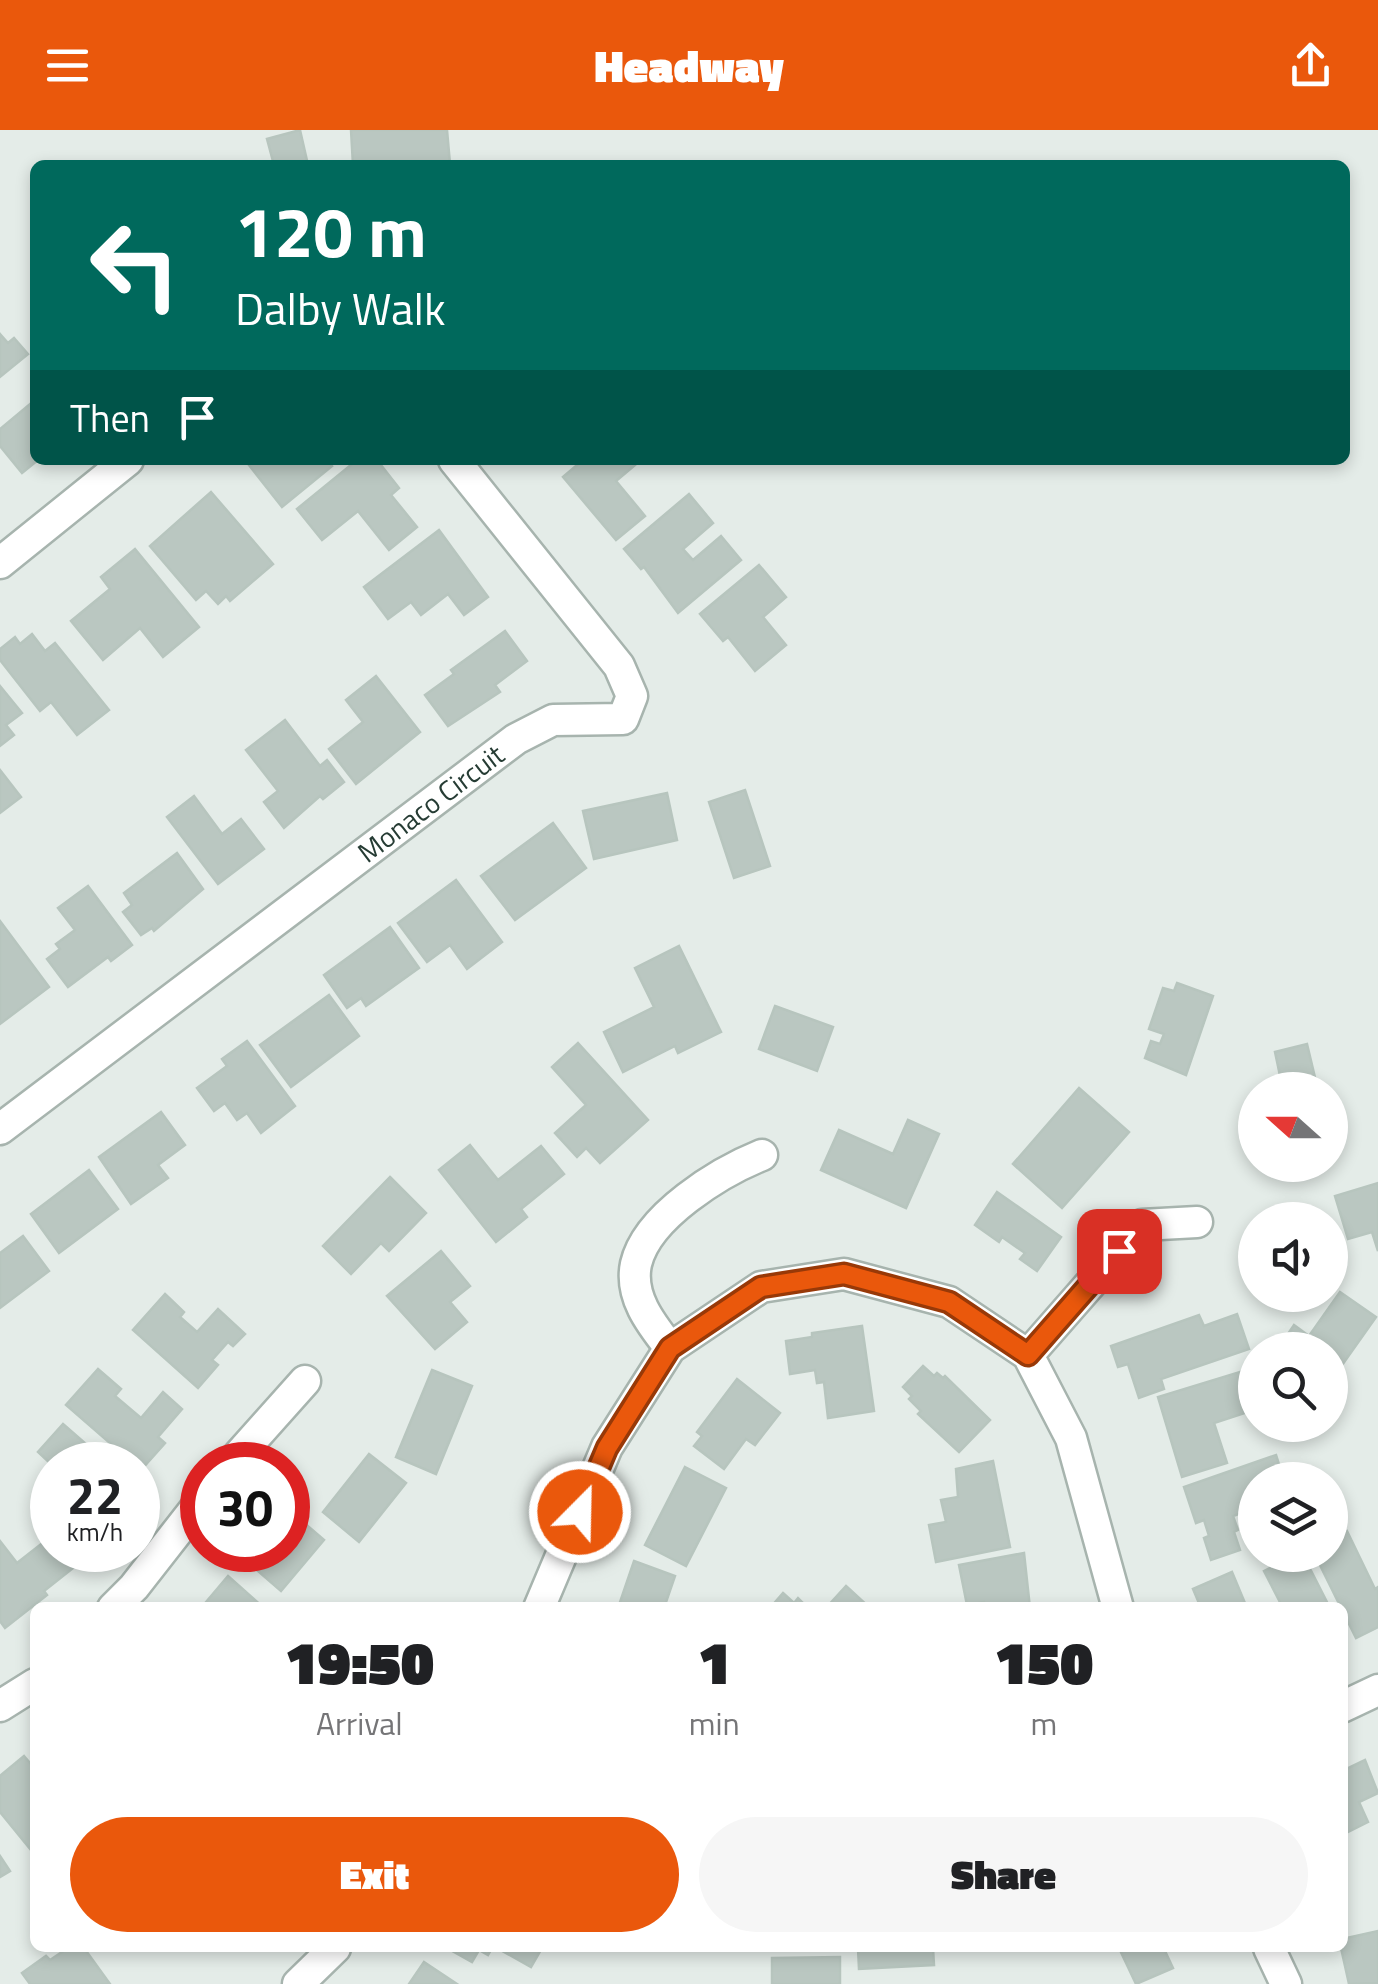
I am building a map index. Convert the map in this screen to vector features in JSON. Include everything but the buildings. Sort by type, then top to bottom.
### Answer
[{"type":"street","points":[[0,562],[122,465]]},
{"type":"street","name":"Monaco Circuit","points":[[0,1128],[516,739],[553,720],[622,719],[632,696],[618,666],[458,465]]},
{"type":"street","points":[[670,1348],[644,1316],[636,1265],[641,1254],[669,1213],[735,1166],[762,1155]]},
{"type":"street","points":[[1028,1355],[1142,1225],[1197,1222]]},
{"type":"street","points":[[542,1602],[607,1448],[670,1348],[761,1287],[844,1274],[949,1302],[1028,1355],[1071,1438],[1116,1602]]},
{"type":"street","points":[[251,1442],[305,1381]]},
{"type":"street","points":[[119,1602],[180,1528]]},
{"type":"street","points":[[1348,1704],[1378,1690]]},
{"type":"street","points":[[0,1706],[30,1691]]},
{"type":"street","points":[[298,1984],[325,1952]]},
{"type":"street","points":[[1271,1952],[1286,1984]]},
{"type":"route","points":[[580,1512],[607,1448],[670,1348],[761,1287],[844,1274],[949,1302],[1028,1355],[1119,1251]]}]
